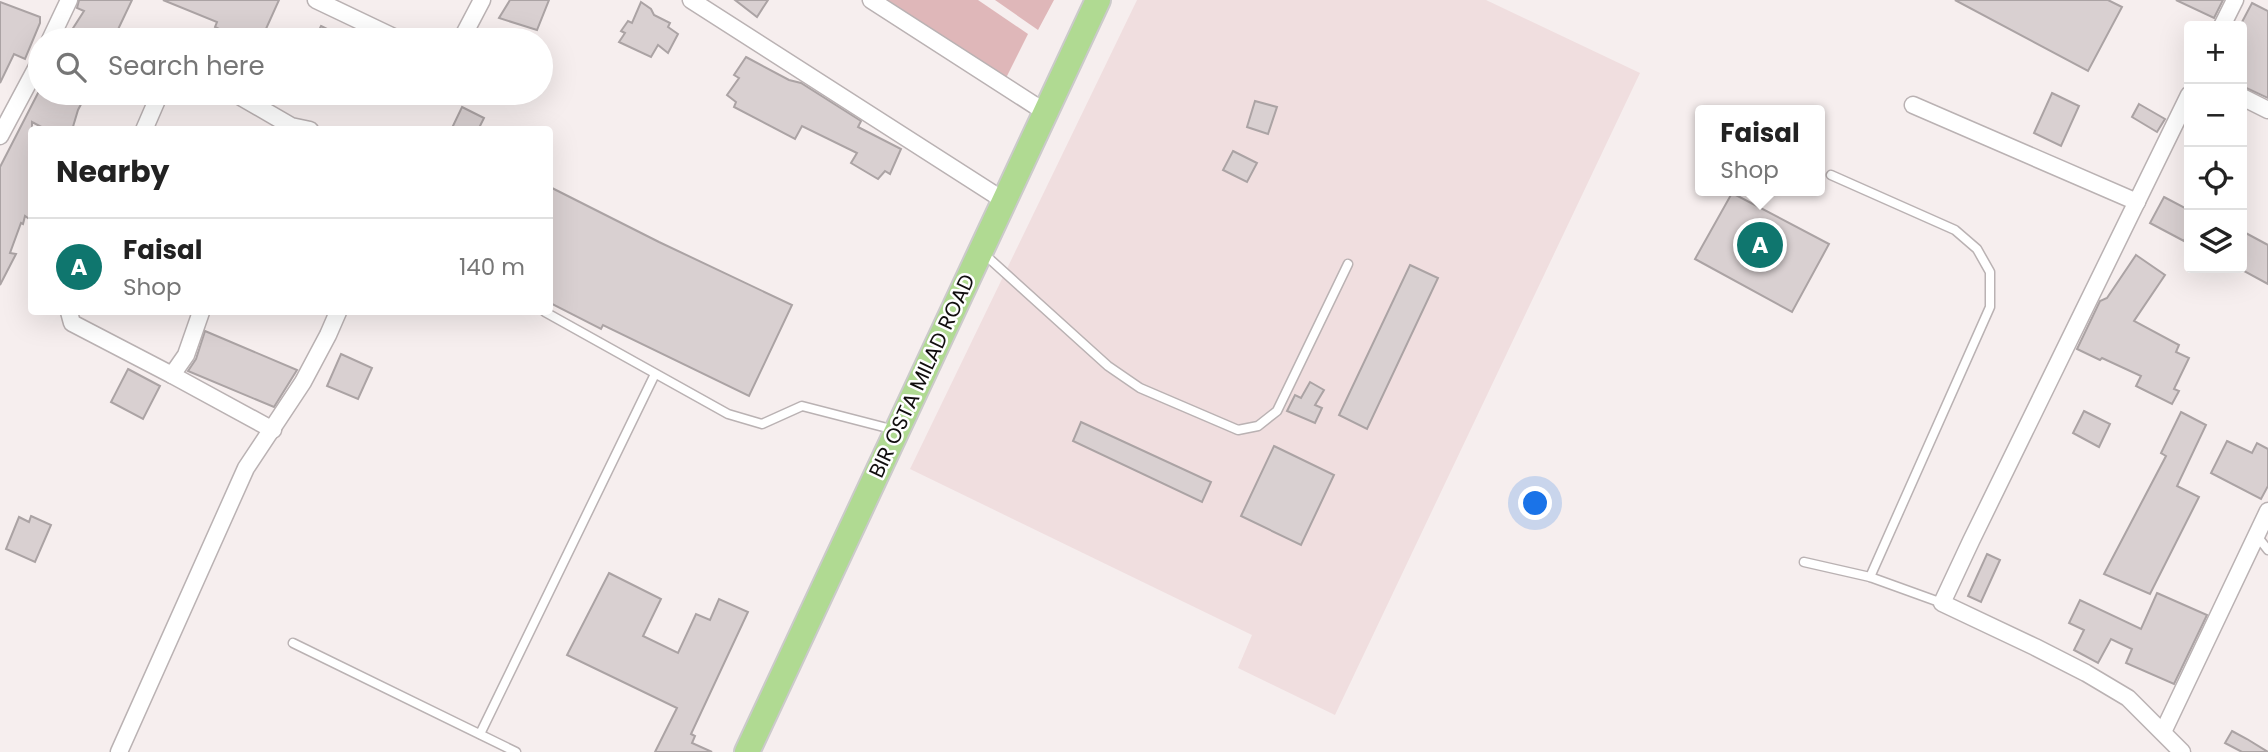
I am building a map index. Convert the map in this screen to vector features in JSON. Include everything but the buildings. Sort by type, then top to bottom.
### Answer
[{"type":"main road","name":"BIR OSTA MILAD ROAD","points":[[747,752],[1098,0]]},
{"type":"street","points":[[56,28],[69,0]]},
{"type":"street","points":[[316,0],[375,28]]},
{"type":"street","points":[[467,28],[482,0]]},
{"type":"street","points":[[691,0],[1003,200]]},
{"type":"street","points":[[871,0],[1045,112]]},
{"type":"street","points":[[2224,21],[2235,0]]},
{"type":"street","points":[[0,136],[28,84]]},
{"type":"street","points":[[2247,100],[2268,110]]},
{"type":"street","points":[[146,126],[155,105]]},
{"type":"street","points":[[253,105],[287,126]]},
{"type":"street","points":[[1913,105],[2137,202]]},
{"type":"street","points":[[2182,752],[2128,698],[2086,673],[1942,603],[2184,105]]},
{"type":"street","points":[[70,315],[72,323],[273,429]]},
{"type":"street","points":[[172,375],[186,355],[200,315]]},
{"type":"street","points":[[119,752],[246,468],[303,382],[337,315]]},
{"type":"street","points":[[2163,732],[2268,510]]},
{"type":"lane","points":[[1831,175],[1955,230],[1977,249],[1990,272],[1990,307],[1870,577]]},
{"type":"lane","points":[[981,251],[1119,373],[1140,388],[1238,430],[1258,426],[1277,411],[1348,264]]},
{"type":"lane","points":[[550,315],[728,414],[762,424],[802,406],[896,430]]},
{"type":"lane","points":[[480,734],[654,374]]},
{"type":"lane","points":[[2257,537],[2268,550]]},
{"type":"lane","points":[[1804,562],[1870,577],[1942,603]]},
{"type":"lane","points":[[293,643],[516,752]]},
{"type":"shaded area","points":[[880,0],[978,0],[1028,34],[1004,82]]},
{"type":"shaded area","points":[[995,0],[1054,0],[1038,30]]},
{"type":"shaded area","points":[[1137,0],[1486,0],[1640,73],[1335,715],[1238,668],[1252,635],[910,469]]},
{"type":"place","name":"Faisal","points":[[1760,245]]}]
